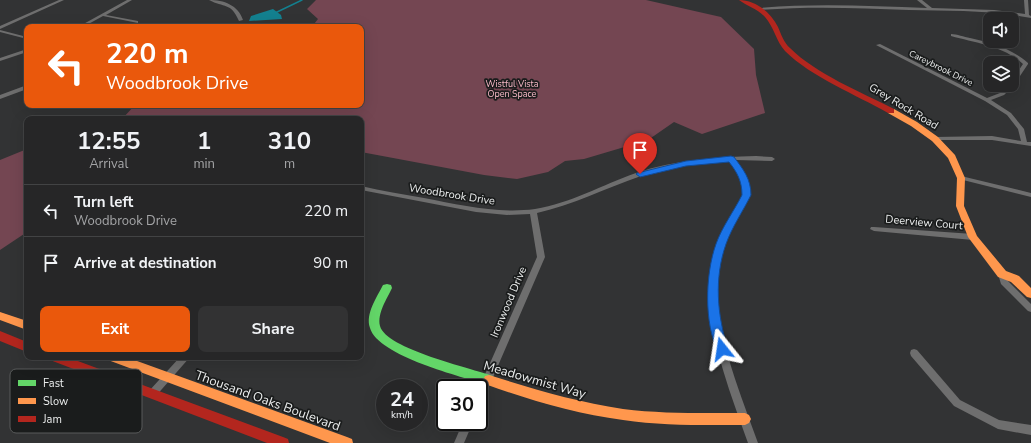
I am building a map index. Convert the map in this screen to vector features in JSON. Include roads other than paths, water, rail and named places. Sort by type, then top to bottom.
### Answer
[{"type":"street","points":[[0,24],[55,0]]},
{"type":"street","points":[[0,28],[62,0]]},
{"type":"street","points":[[86,24],[130,0]]},
{"type":"street","points":[[211,0],[234,8],[238,11],[241,20]]},
{"type":"street","name":"Grey Rock Road","points":[[742,0],[760,9],[770,19],[776,33],[787,49],[808,64],[914,124],[935,139],[952,157],[961,178],[960,206],[973,238],[1002,274],[1004,282],[1031,309]]},
{"type":"street","points":[[847,0],[854,6]]},
{"type":"street","points":[[919,0],[931,9]]},
{"type":"street","points":[[760,9],[796,6],[854,6],[987,11],[1029,16],[1026,0]]},
{"type":"street","points":[[102,15],[136,22]]},
{"type":"street","points":[[0,31],[24,37]]},
{"type":"street","points":[[953,35],[1003,49],[1019,56],[1026,64],[1019,74]]},
{"type":"street","name":"Careybrook Drive","points":[[878,45],[894,55],[987,100],[1009,114],[1021,129],[1024,142]]},
{"type":"street","points":[[0,60],[24,51]]},
{"type":"street","points":[[0,97],[24,88]]},
{"type":"street","points":[[987,100],[1004,92]]},
{"type":"street","points":[[935,139],[992,138],[1031,144]]},
{"type":"street","points":[[731,159],[742,173],[746,187],[746,195],[721,244],[715,267],[713,296],[718,335],[753,443]]},
{"type":"street","name":"Woodbrook Drive","points":[[364,189],[495,212],[533,212],[566,205],[640,174],[686,164],[731,159],[772,159]]},
{"type":"street","points":[[961,178],[1031,195]]},
{"type":"street","name":"Ironwood Drive","points":[[488,379],[541,257],[533,212]]},
{"type":"street","name":"Deerview Court","points":[[874,229],[973,238]]},
{"type":"street","name":"Grey Rock Road","points":[[1002,274],[1015,279],[1031,294]]},
{"type":"street","name":"Meadowmist Way","points":[[387,288],[378,303],[373,319],[375,331],[390,347],[549,400],[608,412],[672,418],[745,419]]},
{"type":"street","points":[[0,316],[24,325]]},
{"type":"street","points":[[0,336],[24,345]]},
{"type":"street","points":[[914,353],[956,403],[998,424],[1031,430]]},
{"type":"street","points":[[62,360],[86,369]]},
{"type":"street","name":"Thousand Oaks Boulevard","points":[[120,360],[347,443]]},
{"type":"street","points":[[152,394],[183,360]]},
{"type":"street","points":[[142,390],[283,443]]},
{"type":"street","points":[[459,443],[464,431]]},
{"type":"water","points":[[273,9],[281,15],[282,19],[249,21],[251,16]]},
{"type":"waterway","points":[[275,13],[302,0]]},
{"type":"park label","name":"Wistful Vista Open Space","points":[[512,90]]}]
